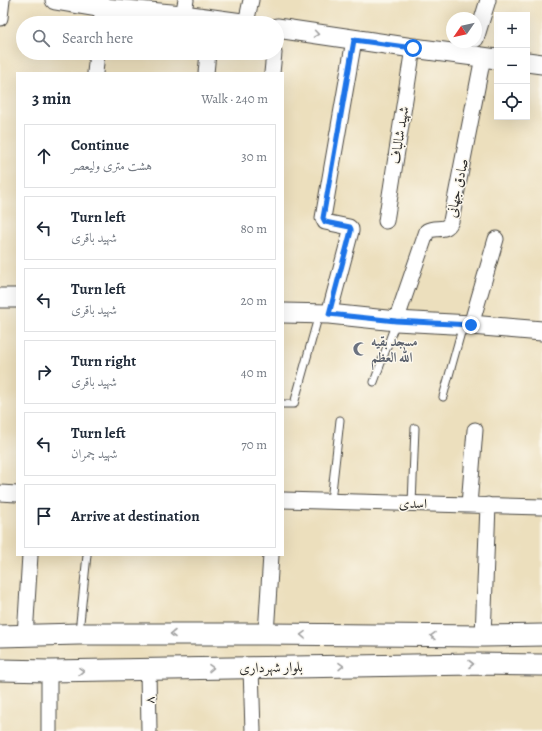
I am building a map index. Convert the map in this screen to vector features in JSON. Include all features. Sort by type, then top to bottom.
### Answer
[{"type":"main road","points":[[0,636],[79,634],[542,635]]},
{"type":"main road","name":"بلوار شهرداری","points":[[0,670],[148,670],[473,664],[542,665]]},
{"type":"street","points":[[0,18],[2,0]]},
{"type":"street","points":[[55,0],[108,10],[185,8],[202,16]]},
{"type":"street","points":[[248,16],[251,0]]},
{"type":"street","points":[[284,29],[413,48],[480,51],[488,0]]},
{"type":"street","points":[[324,314],[351,231],[350,227],[325,222],[323,218],[354,40]]},
{"type":"street","name":"شهید شالباف","points":[[386,221],[413,48]]},
{"type":"street","name":"صادق جهانی","points":[[396,321],[427,231],[430,229],[445,228],[451,221],[480,51]]},
{"type":"street","points":[[95,72],[96,60]]},
{"type":"street","points":[[206,72],[207,60]]},
{"type":"street","points":[[272,72],[273,60]]},
{"type":"street","points":[[530,62],[542,64]]},
{"type":"street","points":[[467,325],[496,239]]},
{"type":"street","points":[[0,298],[16,298]]},
{"type":"street","points":[[284,313],[324,314],[396,321],[542,330]]},
{"type":"street","points":[[469,505],[475,430]]},
{"type":"street","points":[[0,493],[16,494]]},
{"type":"street","name":"اسدی","points":[[284,500],[542,507]]},
{"type":"street","points":[[483,636],[488,506]]},
{"type":"street","points":[[25,636],[30,556]]},
{"type":"street","points":[[266,634],[271,556]]},
{"type":"street","points":[[252,668],[253,731]]},
{"type":"street","name":"۸","points":[[148,670],[149,731]]},
{"type":"street","points":[[49,671],[49,731]]},
{"type":"lane","points":[[284,404],[294,404],[324,314]]},
{"type":"lane","points":[[374,382],[396,321]]},
{"type":"lane","points":[[443,397],[467,325]]},
{"type":"lane","points":[[331,501],[340,420]]},
{"type":"lane","points":[[412,504],[415,428]]},
{"type":"lane","points":[[79,634],[87,556]]},
{"type":"place","name":"مسجد بقیه الله العظم","points":[[360,349]]},
{"type":"route","points":[[413,48],[354,40],[323,218],[325,222],[350,227],[351,229],[329,314],[396,321],[471,325]]}]
